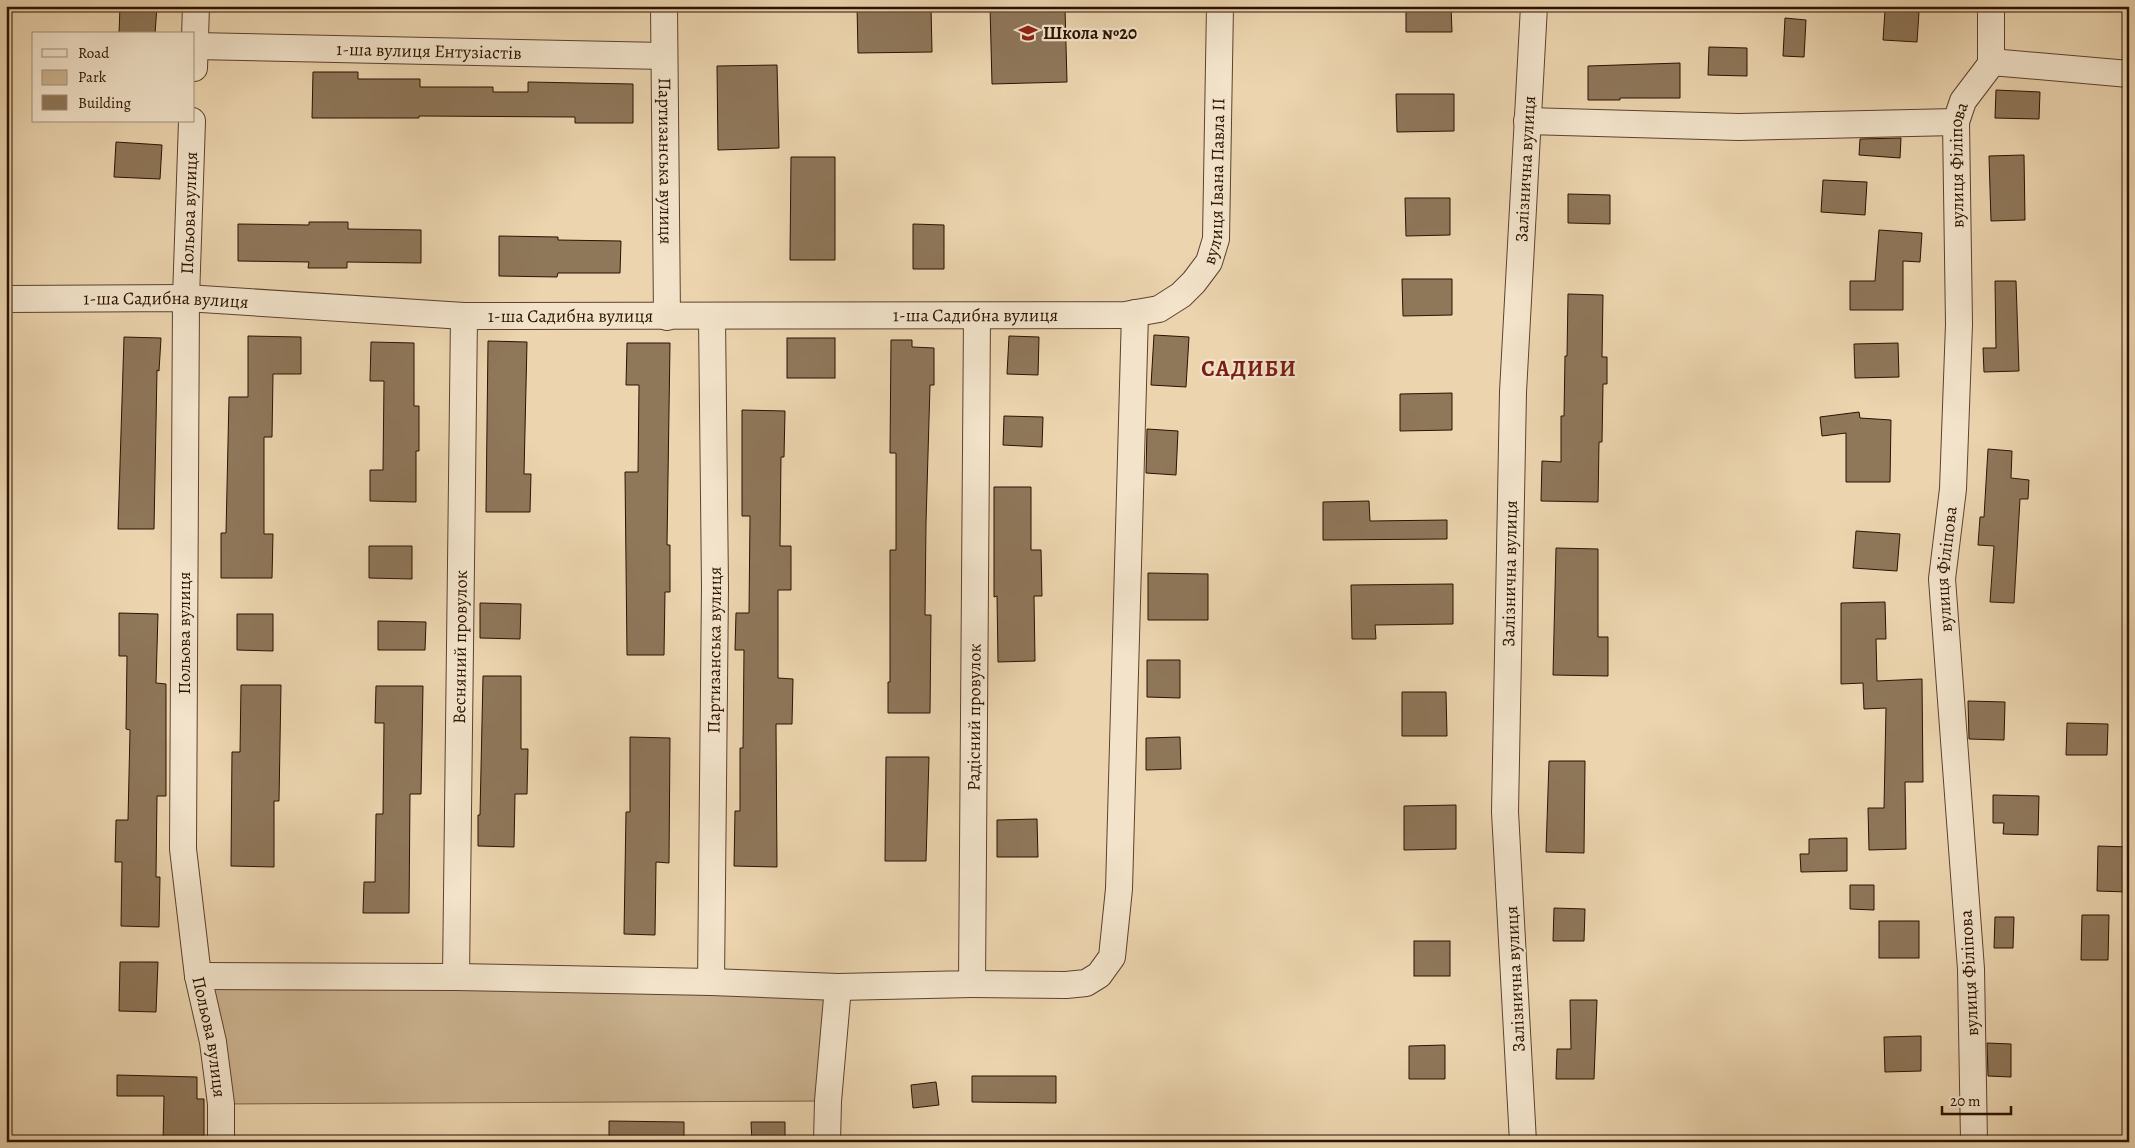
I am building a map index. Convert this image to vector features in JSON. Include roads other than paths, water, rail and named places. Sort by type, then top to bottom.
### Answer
[{"type":"street","points":[[195,32],[196,6]]},
{"type":"street","name":"Партизанська вулиця","points":[[664,6],[667,317]]},
{"type":"street","name":"вулиця Івана Павла II","points":[[1135,313],[1159,309],[1181,295],[1194,282],[1209,262],[1216,239],[1220,6]]},
{"type":"street","name":"Залізнична вулиця","points":[[1523,1142],[1505,812],[1513,392],[1534,6]]},
{"type":"street","points":[[1991,6],[1991,62],[2129,74]]},
{"type":"street","name":"1-ша вулиця Ентузіастів","points":[[195,57],[664,56]]},
{"type":"street","name":"вулиця Філіпова","points":[[1974,1142],[1971,969],[1942,579],[1953,489],[1959,324],[1956,122],[1963,101],[1991,62]]},
{"type":"street","points":[[1527,121],[1739,127],[1956,122]]},
{"type":"street","name":"Польова вулиця","points":[[192,122],[186,298],[183,849],[198,976],[213,1042],[221,1104],[220,1142]]},
{"type":"street","name":"1-ша Садибна вулиця","points":[[6,299],[186,298],[464,316],[977,316],[1135,313]]},
{"type":"street","points":[[198,976],[456,977],[712,982],[838,987],[1086,983],[1099,975],[1112,957],[1119,889],[1135,313]]},
{"type":"street","name":"Весняний провулок","points":[[456,977],[464,316]]},
{"type":"street","name":"Партизанська вулиця","points":[[712,316],[715,588],[712,982]]},
{"type":"street","name":"Радісний провулок","points":[[972,984],[977,316]]},
{"type":"street","points":[[827,1142],[828,1101],[838,987]]},
{"type":"place","name":"Школа №20","points":[[1028,33]]},
{"type":"district","name":"САДИБИ","points":[[1249,369]]}]
